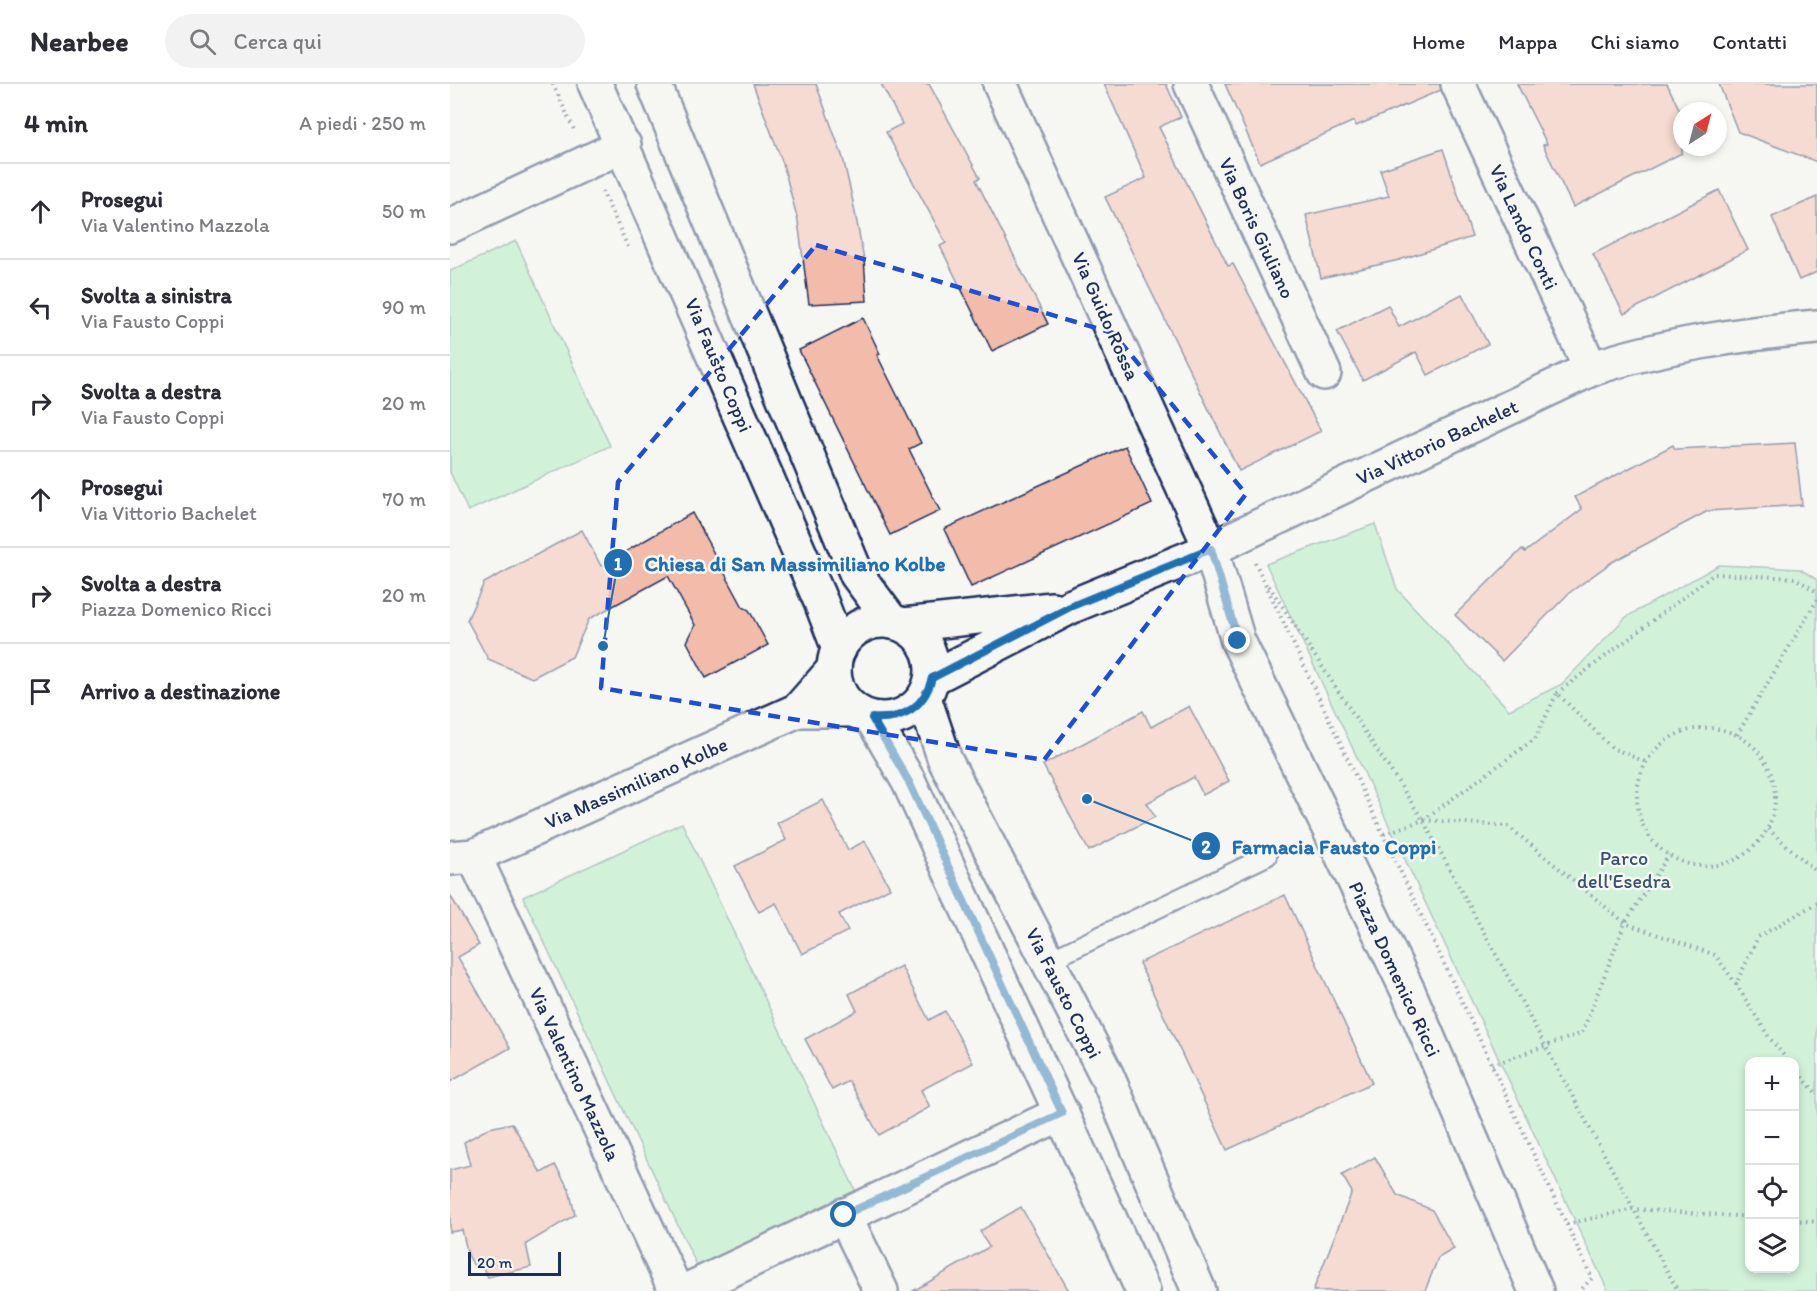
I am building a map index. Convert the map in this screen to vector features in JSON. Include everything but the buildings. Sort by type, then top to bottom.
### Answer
[{"type":"street","name":"Via Fausto Coppi","points":[[595,84],[817,591],[836,659],[837,685],[843,699],[863,714],[909,782],[1143,1291]]},
{"type":"street","name":"Via Fausto Coppi","points":[[654,84],[857,575],[898,623],[917,634],[927,647],[932,662],[928,688],[945,760],[1107,1076],[1199,1291]]},
{"type":"street","name":"Via Guido Rossa","points":[[1000,84],[1211,549]]},
{"type":"street","name":"Via Boris Giuliano","points":[[1191,84],[1324,372]]},
{"type":"street","name":"Via Lando Conti","points":[[1458,84],[1591,369]]},
{"type":"street","points":[[450,226],[624,146]]},
{"type":"street","name":"Via Vittorio Bachelet","points":[[928,688],[1072,606],[1211,549],[1591,369],[1629,356],[1817,327]]},
{"type":"street","name":"Piazza Domenico Ricci","points":[[1211,549],[1238,641],[1408,991],[1536,1291]]},
{"type":"street","name":"Via Vittorio Bachelet","points":[[898,623],[1072,606]]},
{"type":"street","points":[[836,659],[848,636],[860,626],[876,621],[898,623]]},
{"type":"street","name":"Via Massimiliano Kolbe","points":[[798,710],[836,659]]},
{"type":"street","points":[[863,714],[887,719],[901,716],[914,709],[928,688]]},
{"type":"street","name":"Via Massimiliano Kolbe","points":[[462,857],[798,710],[863,714]]},
{"type":"street","name":"Via Valentino Mazzola","points":[[462,857],[676,1291]]},
{"type":"street","points":[[686,1291],[1062,1113]]},
{"type":"street","points":[[844,1215],[880,1291]]},
{"type":"lane","points":[[1048,961],[1267,856]]},
{"type":"path","points":[[1242,534],[1592,1278],[1580,1291]]},
{"type":"path","points":[[1261,573],[1423,820],[1678,1291]]},
{"type":"path","points":[[1384,834],[1423,820],[1535,739],[1557,693],[1714,574],[1795,578],[1817,592]]},
{"type":"path","points":[[1737,735],[1817,600]]},
{"type":"path","points":[[1557,693],[1612,748],[1647,762]]},
{"type":"path","points":[[1697,728],[1717,729],[1737,735],[1755,748],[1768,765],[1775,786],[1775,808],[1768,829],[1754,848],[1735,860],[1713,866],[1690,864],[1669,855],[1653,841],[1642,823],[1637,803],[1639,781],[1647,762],[1660,746],[1677,734],[1697,728]]},
{"type":"path","points":[[1423,820],[1508,826],[1625,923],[1715,955],[1769,1037],[1785,1057]]},
{"type":"path","points":[[1768,829],[1817,872]]},
{"type":"path","points":[[1492,1065],[1582,1033],[1625,923],[1669,855]]},
{"type":"path","points":[[1736,984],[1758,937],[1817,903]]},
{"type":"path","points":[[1799,1074],[1817,1094]]},
{"type":"path","points":[[1567,1224],[1634,1209],[1745,1217]]},
{"type":"path","points":[[1799,1220],[1817,1222]]},
{"type":"highlighted area","points":[[816,245],[1113,333],[1246,494],[1044,760],[601,688],[618,482]]},
{"type":"green space","points":[[516,241],[610,446],[468,511],[450,472],[450,271]]},
{"type":"green space","name":"Parco dell'Esedra","points":[[1375,524],[1397,589],[1509,710],[1562,684],[1626,617],[1719,565],[1800,569],[1817,580],[1817,1291],[1608,1291],[1266,564]]},
{"type":"green space","points":[[682,823],[858,1196],[699,1270],[523,897]]},
{"type":"place","name":"Chiesa di San Massimiliano Kolbe","points":[[603,646]]},
{"type":"place","name":"Farmacia Fausto Coppi","points":[[1087,799]]},
{"type":"route","points":[[844,1215],[1062,1113],[909,782],[872,718],[887,719],[901,716],[914,709],[924,698],[932,678],[1072,606],[1211,549],[1238,641]]}]
